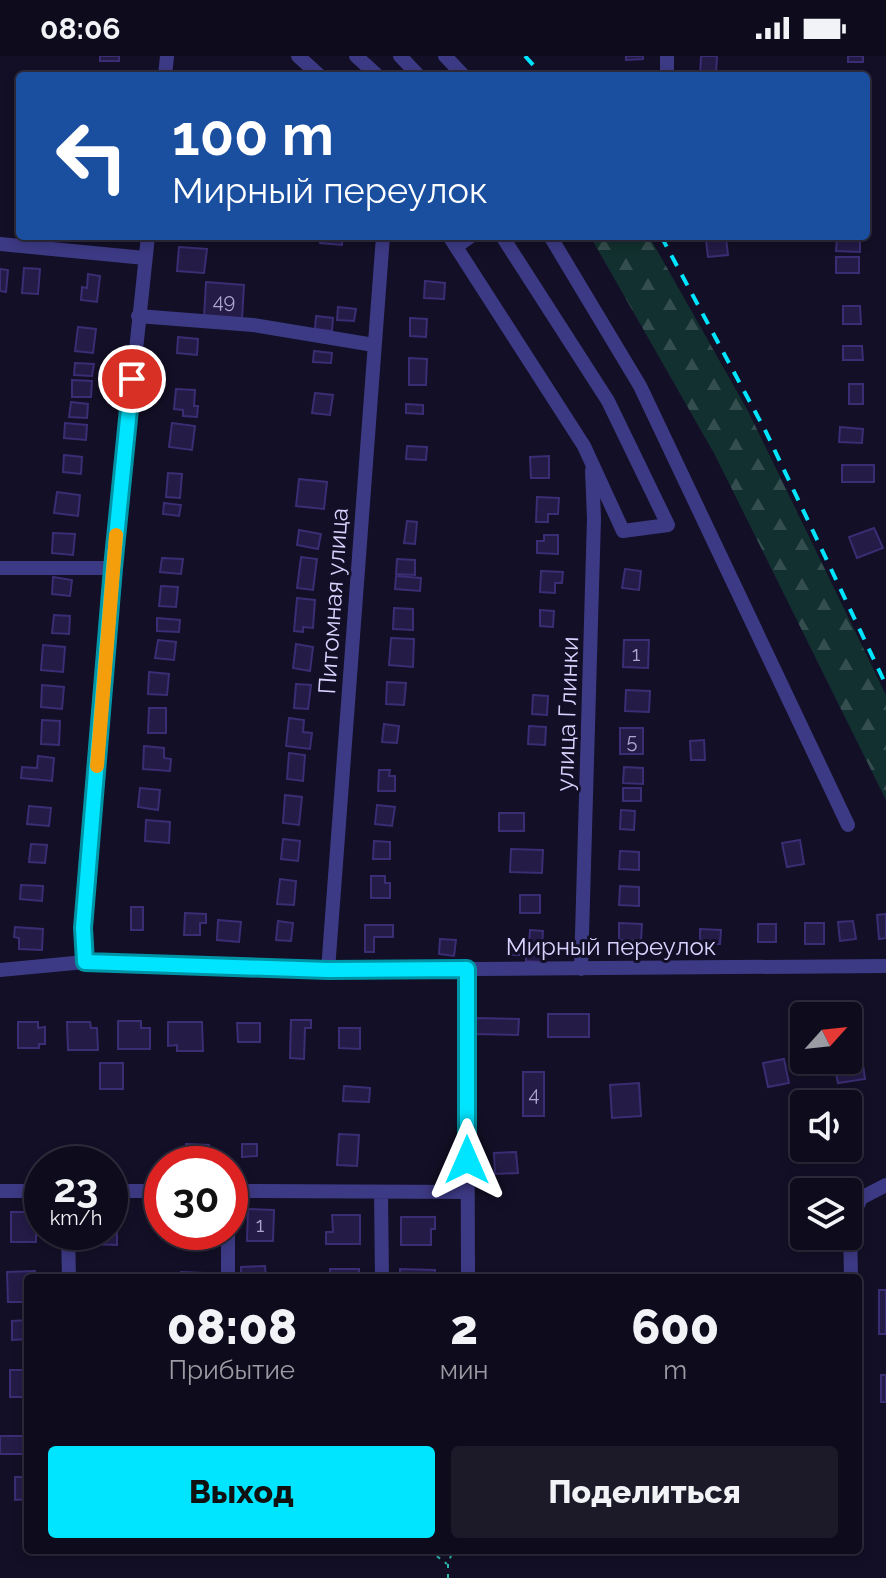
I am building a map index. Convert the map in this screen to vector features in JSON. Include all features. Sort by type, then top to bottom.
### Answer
[{"type":"street","points":[[298,56],[316,72]]},
{"type":"street","points":[[356,56],[374,72]]},
{"type":"street","points":[[400,56],[415,72]]},
{"type":"street","points":[[445,56],[460,72]]},
{"type":"street","points":[[85,962],[83,928],[113,568],[147,240]]},
{"type":"street","name":"Питомная улица","points":[[328,970],[383,240]]},
{"type":"street","points":[[453,241],[584,446],[623,531],[668,525],[608,401],[505,240]]},
{"type":"street","points":[[552,240],[640,386],[848,825]]},
{"type":"street","points":[[0,244],[145,258]]},
{"type":"street","points":[[138,316],[253,325],[374,345]]},
{"type":"street","name":"улица Глинки","points":[[581,969],[594,518],[591,461]]},
{"type":"street","points":[[0,568],[113,568]]},
{"type":"street","name":"Мирный переулок","points":[[0,970],[85,962],[328,970],[886,966]]},
{"type":"street","points":[[467,969],[468,1274]]},
{"type":"street","points":[[851,1274],[850,1223],[861,1198],[886,1185]]},
{"type":"street","points":[[0,1191],[24,1191]]},
{"type":"street","points":[[248,1191],[467,1192]]},
{"type":"street","points":[[381,1192],[382,1274]]},
{"type":"street","points":[[68,1250],[69,1274]]},
{"type":"street","points":[[228,1250],[228,1274]]},
{"type":"path","points":[[434,1554],[448,1564]]},
{"type":"path","points":[[448,1578],[452,1554]]},
{"type":"green space","points":[[592,240],[651,240],[748,411],[886,695],[886,800],[715,455]]},
{"type":"building","points":[[100,56],[119,56],[119,61],[100,61]]},
{"type":"building","points":[[626,56],[643,56],[643,59],[626,60]]},
{"type":"building","points":[[701,56],[717,56],[716,72],[700,72]]},
{"type":"building","points":[[848,56],[863,56],[863,62],[848,62]]},
{"type":"building","points":[[320,240],[342,240],[342,245],[320,243]]},
{"type":"building","points":[[706,240],[726,240],[728,255],[708,257]]},
{"type":"building","points":[[837,240],[860,240],[860,252],[836,251]]},
{"type":"building","points":[[179,247],[207,249],[204,273],[177,271]]},
{"type":"building","points":[[836,257],[859,257],[859,273],[836,273]]},
{"type":"building","points":[[24,268],[40,269],[38,294],[22,293]]},
{"type":"building","points":[[0,269],[8,270],[6,292],[0,291]]},
{"type":"building","points":[[88,274],[100,276],[97,302],[81,300],[82,287],[87,288]]},
{"type":"building","points":[[425,281],[445,283],[444,299],[424,298]]},
{"type":"building","points":[[206,282],[244,285],[242,319],[204,317]]},
{"type":"building","points":[[843,306],[860,306],[861,324],[843,324]]},
{"type":"building","points":[[338,307],[356,309],[354,321],[337,320]]},
{"type":"building","points":[[316,316],[333,318],[332,331],[315,329]]},
{"type":"building","points":[[410,318],[427,319],[426,337],[410,336]]},
{"type":"building","points":[[78,327],[96,329],[93,353],[75,351]]},
{"type":"building","points":[[178,337],[198,339],[197,355],[177,353]]},
{"type":"building","points":[[843,346],[862,346],[863,360],[843,360]]},
{"type":"building","points":[[314,351],[332,353],[331,363],[313,362]]},
{"type":"building","points":[[409,358],[427,359],[426,385],[409,385]]},
{"type":"building","points":[[75,363],[94,364],[92,376],[74,375]]},
{"type":"building","points":[[72,380],[92,381],[91,397],[72,397]]},
{"type":"building","points":[[849,384],[863,384],[863,404],[849,404]]},
{"type":"building","points":[[176,389],[195,390],[197,417],[183,416],[183,410],[174,409]]},
{"type":"building","points":[[315,393],[333,395],[330,415],[312,413]]},
{"type":"building","points":[[71,402],[88,404],[87,418],[69,417]]},
{"type":"building","points":[[406,404],[423,405],[423,414],[406,413]]},
{"type":"building","points":[[65,423],[87,425],[86,440],[64,438]]},
{"type":"building","points":[[172,423],[195,426],[192,450],[169,447]]},
{"type":"building","points":[[840,427],[863,429],[862,443],[839,442]]},
{"type":"building","points":[[407,446],[427,447],[426,460],[406,459]]},
{"type":"building","points":[[64,455],[82,457],[81,474],[63,472]]},
{"type":"building","points":[[549,456],[549,478],[531,478],[530,457]]},
{"type":"building","points":[[842,465],[874,465],[874,482],[842,482]]},
{"type":"building","points":[[168,473],[182,474],[180,498],[166,497]]},
{"type":"building","points":[[299,479],[327,482],[324,509],[296,506]]},
{"type":"building","points":[[57,492],[80,495],[78,516],[54,513]]},
{"type":"building","points":[[537,497],[559,498],[558,514],[548,514],[548,522],[536,522]]},
{"type":"building","points":[[164,503],[181,505],[179,516],[163,514]]},
{"type":"building","points":[[407,521],[417,522],[415,544],[404,543]]},
{"type":"building","points":[[874,528],[883,548],[857,558],[849,537]]},
{"type":"building","points":[[299,530],[321,534],[318,549],[297,545]]},
{"type":"building","points":[[53,533],[75,534],[73,555],[52,553]]},
{"type":"building","points":[[544,535],[558,535],[558,554],[537,553],[537,541],[544,541]]},
{"type":"building","points":[[301,557],[317,559],[313,590],[297,588]]},
{"type":"building","points":[[162,558],[183,559],[181,574],[160,572]]},
{"type":"building","points":[[397,559],[415,560],[415,575],[396,574]]},
{"type":"building","points":[[625,569],[641,571],[639,590],[622,588]]},
{"type":"building","points":[[541,571],[563,572],[562,583],[555,583],[555,593],[540,592]]},
{"type":"building","points":[[396,576],[421,578],[420,591],[395,589]]},
{"type":"building","points":[[53,577],[72,580],[70,596],[52,594]]},
{"type":"building","points":[[161,586],[178,587],[176,607],[159,606]]},
{"type":"building","points":[[297,598],[315,600],[313,628],[303,627],[303,632],[294,631]]},
{"type":"building","points":[[394,608],[413,609],[413,630],[393,629]]},
{"type":"building","points":[[540,610],[554,611],[553,627],[540,626]]},
{"type":"building","points":[[54,615],[70,616],[69,634],[52,633]]},
{"type":"building","points":[[157,618],[180,620],[179,632],[157,631]]},
{"type":"building","points":[[391,638],[414,639],[413,667],[389,665]]},
{"type":"building","points":[[158,640],[176,642],[174,660],[155,658]]},
{"type":"building","points":[[624,640],[649,640],[648,668],[623,667]]},
{"type":"building","points":[[296,644],[313,647],[310,671],[293,668]]},
{"type":"building","points":[[43,645],[65,647],[63,672],[41,670]]},
{"type":"building","points":[[149,672],[169,674],[167,695],[148,694]]},
{"type":"building","points":[[387,682],[406,683],[404,705],[386,704]]},
{"type":"building","points":[[296,684],[311,685],[308,709],[294,708]]},
{"type":"building","points":[[42,685],[64,687],[62,709],[41,707]]},
{"type":"building","points":[[626,690],[650,691],[649,712],[625,711]]},
{"type":"building","points":[[533,695],[548,696],[547,715],[532,714]]},
{"type":"building","points":[[149,708],[166,708],[166,733],[148,733]]},
{"type":"building","points":[[289,718],[304,720],[303,732],[312,733],[310,749],[286,746]]},
{"type":"building","points":[[42,720],[60,721],[59,745],[41,744]]},
{"type":"building","points":[[384,724],[399,726],[397,743],[382,742]]},
{"type":"building","points":[[529,726],[546,727],[545,745],[528,744]]},
{"type":"building","points":[[620,728],[643,728],[643,754],[620,754]]},
{"type":"building","points":[[704,740],[705,760],[691,760],[690,741]]},
{"type":"building","points":[[144,746],[164,748],[164,758],[171,759],[170,771],[143,769]]},
{"type":"building","points":[[289,753],[305,755],[303,781],[287,779]]},
{"type":"building","points":[[38,756],[54,758],[52,781],[21,778],[22,767],[37,768]]},
{"type":"building","points":[[624,767],[643,768],[643,784],[623,783]]},
{"type":"building","points":[[379,770],[390,770],[389,776],[395,776],[395,791],[378,791]]},
{"type":"building","points":[[140,788],[160,790],[158,810],[138,807]]},
{"type":"building","points":[[623,788],[641,788],[641,801],[623,801]]},
{"type":"building","points":[[285,795],[302,797],[299,825],[283,823]]},
{"type":"building","points":[[377,805],[395,807],[392,826],[375,824]]},
{"type":"building","points":[[29,806],[51,808],[49,826],[27,824]]},
{"type":"building","points":[[621,810],[635,811],[634,830],[620,829]]},
{"type":"building","points":[[499,813],[524,813],[524,831],[499,831]]},
{"type":"building","points":[[146,820],[170,822],[169,843],[145,841]]},
{"type":"building","points":[[283,839],[300,841],[298,861],[281,859]]},
{"type":"building","points":[[800,840],[804,864],[787,867],[782,843]]},
{"type":"building","points":[[374,841],[390,842],[390,859],[373,859]]},
{"type":"building","points":[[31,844],[47,845],[45,863],[29,862]]},
{"type":"building","points":[[511,849],[543,850],[542,873],[510,872]]},
{"type":"building","points":[[620,851],[639,852],[639,870],[619,869]]},
{"type":"building","points":[[371,876],[385,876],[385,883],[390,883],[390,898],[371,898]]},
{"type":"building","points":[[280,879],[296,881],[294,905],[277,904]]},
{"type":"building","points":[[21,885],[43,886],[42,901],[20,899]]},
{"type":"building","points":[[620,886],[639,887],[639,906],[619,905]]},
{"type":"building","points":[[520,895],[540,895],[540,913],[520,913]]},
{"type":"building","points":[[131,907],[143,907],[143,930],[131,930]]},
{"type":"building","points":[[185,913],[206,914],[206,923],[200,923],[200,935],[184,935]]},
{"type":"building","points":[[886,914],[886,938],[879,939],[877,915]]},
{"type":"building","points":[[218,920],[241,922],[239,942],[217,940]]},
{"type":"building","points":[[278,921],[293,923],[291,941],[276,940]]},
{"type":"building","points":[[853,921],[856,939],[840,941],[838,922]]},
{"type":"building","points":[[619,923],[642,924],[641,941],[619,940]]},
{"type":"building","points":[[805,923],[824,923],[824,944],[805,944]]},
{"type":"building","points":[[758,924],[776,924],[776,942],[758,942]]},
{"type":"building","points":[[365,925],[393,925],[393,937],[374,937],[374,952],[365,952]]},
{"type":"building","points":[[15,927],[43,929],[42,950],[19,949],[19,938],[14,937]]},
{"type":"building","points":[[700,929],[721,930],[720,944],[700,944]]},
{"type":"building","points":[[530,930],[543,931],[541,962],[526,961],[526,955],[511,955],[512,943],[529,944]]},
{"type":"building","points":[[440,939],[456,940],[454,956],[439,954]]},
{"type":"building","points":[[548,1014],[589,1014],[589,1037],[548,1037]]},
{"type":"building","points":[[475,1018],[519,1019],[518,1035],[475,1034]]},
{"type":"building","points":[[291,1020],[311,1020],[311,1028],[305,1028],[304,1059],[290,1058]]},
{"type":"building","points":[[118,1021],[141,1021],[141,1028],[150,1028],[150,1049],[118,1049]]},
{"type":"building","points":[[18,1022],[38,1022],[38,1028],[45,1027],[45,1044],[39,1044],[39,1048],[18,1048]]},
{"type":"building","points":[[67,1022],[90,1022],[91,1028],[97,1028],[98,1050],[68,1050]]},
{"type":"building","points":[[168,1022],[202,1022],[203,1051],[177,1051],[177,1045],[168,1046]]},
{"type":"building","points":[[237,1023],[260,1023],[260,1042],[238,1042]]},
{"type":"building","points":[[339,1028],[360,1028],[360,1049],[339,1048]]},
{"type":"building","points":[[862,1058],[865,1079],[838,1083],[836,1074],[862,1074]]},
{"type":"building","points":[[784,1059],[789,1083],[768,1087],[763,1063]]},
{"type":"building","points":[[100,1063],[123,1063],[123,1089],[100,1089]]},
{"type":"building","points":[[523,1072],[544,1072],[544,1116],[523,1116]]},
{"type":"building","points":[[639,1083],[641,1116],[612,1118],[610,1085]]},
{"type":"building","points":[[344,1086],[370,1088],[369,1102],[343,1101]]},
{"type":"building","points":[[339,1134],[359,1135],[357,1166],[337,1165]]},
{"type":"building","points":[[257,1144],[257,1156],[248,1157],[248,1146],[242,1146]]},
{"type":"building","points":[[516,1152],[518,1173],[495,1174],[494,1153]]},
{"type":"building","points":[[248,1209],[274,1210],[273,1241],[248,1241]]},
{"type":"building","points":[[11,1212],[24,1212],[24,1242],[11,1242]]},
{"type":"building","points":[[332,1215],[360,1215],[360,1244],[326,1244],[326,1232],[333,1232]]},
{"type":"building","points":[[401,1217],[435,1217],[431,1245],[401,1245]]},
{"type":"building","points":[[265,1266],[266,1274],[241,1274],[241,1267]]},
{"type":"building","points":[[330,1269],[359,1269],[359,1274],[330,1274]]},
{"type":"building","points":[[400,1269],[435,1270],[434,1274],[400,1274]]},
{"type":"building","points":[[35,1271],[35,1274],[24,1274],[24,1302],[8,1302],[7,1272]]},
{"type":"building","points":[[879,1290],[886,1290],[886,1334],[879,1334]]},
{"type":"building","points":[[24,1320],[24,1339],[12,1340],[12,1321]]},
{"type":"building","points":[[10,1370],[24,1370],[24,1397],[10,1397]]},
{"type":"building","points":[[881,1375],[886,1375],[886,1402],[881,1402]]},
{"type":"building","points":[[0,1436],[24,1436],[24,1454],[0,1454]]},
{"type":"building","points":[[15,1477],[24,1477],[24,1499],[15,1500]]},
{"type":"railway","points":[[525,56],[539,72]]},
{"type":"railway","points":[[663,240],[766,432],[886,685]]},
{"type":"slow traffic","points":[[97,766],[116,535]]},
{"type":"route","points":[[132,379],[83,928],[85,962],[328,970],[467,969],[467,1160]]}]
